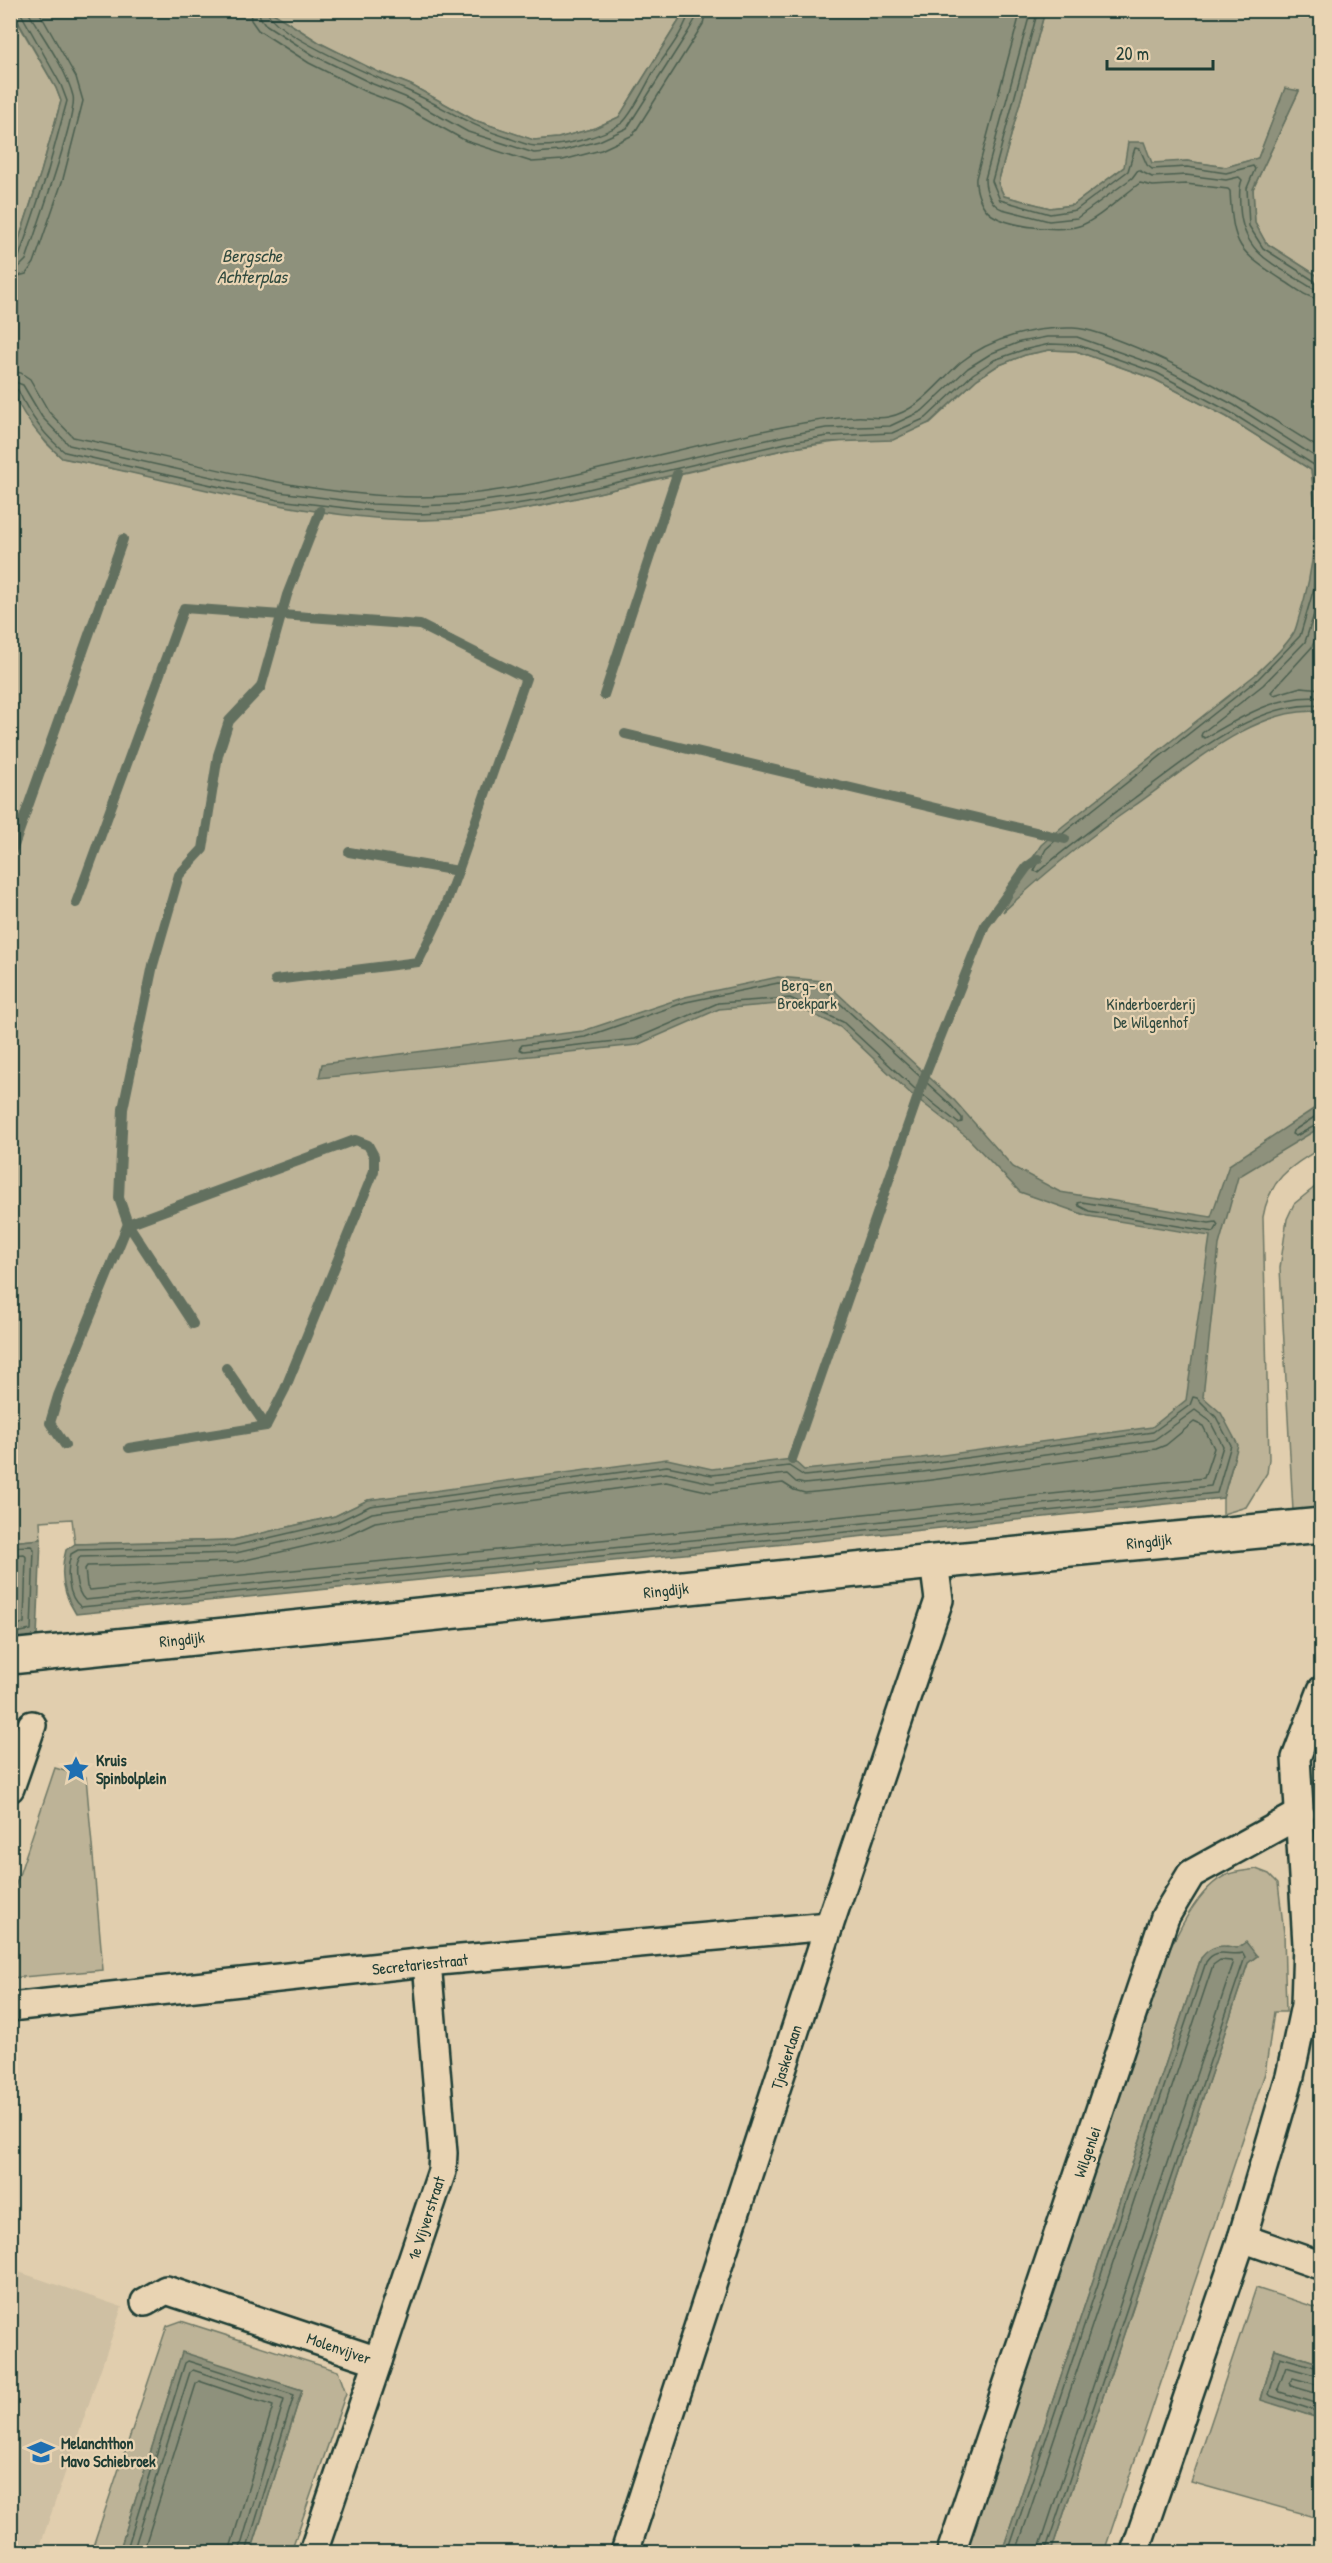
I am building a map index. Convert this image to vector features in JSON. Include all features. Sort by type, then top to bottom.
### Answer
[{"type":"street","name":"Ringdijk","points":[[10,1657],[934,1562],[1322,1525]]},
{"type":"street","name":"Tjaskerlaan","points":[[625,2553],[829,1926],[939,1600],[934,1562]]},
{"type":"street","points":[[1135,2553],[1242,2238],[1290,2076],[1305,2005],[1308,1944],[1296,1758],[1318,1701]]},
{"type":"street","points":[[10,1788],[32,1725]]},
{"type":"street","name":"Wilgenlei","points":[[951,2553],[1165,1917],[1191,1874],[1300,1814]]},
{"type":"street","name":"Secretariestraat","points":[[10,2007],[427,1962],[829,1926]]},
{"type":"street","name":"1e Vijverstraat","points":[[378,2361],[442,2171],[443,2153],[427,1962]]},
{"type":"street","points":[[1242,2238],[1322,2266]]},
{"type":"street","name":"Molenvijver","points":[[145,2302],[166,2290],[378,2361],[313,2553]]},
{"type":"shaded area","name":"Melanchthon Mavo Schiebroek","points":[[16,2271],[122,2307],[38,2552],[11,2552],[10,2288]]},
{"type":"green space","name":"Berg- en Broekpark","points":[[11,11],[56,88],[61,101],[21,233],[16,400],[46,443],[62,458],[320,511],[419,520],[464,518],[542,506],[787,449],[857,439],[930,423],[977,379],[997,366],[1025,355],[1050,350],[1076,351],[1154,379],[1227,417],[1311,470],[1315,508],[1322,511],[1321,1148],[1291,1168],[1276,1183],[1266,1204],[1263,1217],[1269,1459],[1267,1473],[1246,1507],[1223,1514],[1223,1498],[1233,1463],[789,1502],[395,1497],[368,1500],[335,1516],[233,1540],[75,1544],[72,1519],[40,1521],[41,1539],[11,1542]]},
{"type":"green space","points":[[270,11],[685,11],[619,117],[595,128],[558,138],[533,140],[474,120],[411,85],[378,72],[320,43]]},
{"type":"green space","points":[[1045,11],[1321,11],[1321,278],[1266,243],[1255,223],[1253,189],[1299,91],[1285,89],[1258,158],[1226,167],[1187,161],[1124,167],[1073,205],[1050,208],[1004,196],[998,183]]},
{"type":"green space","points":[[1321,1182],[1321,1508],[1293,1511],[1280,1268],[1287,1219],[1294,1204]]},
{"type":"green space","points":[[55,1768],[86,1777],[103,1970],[11,1978],[11,1899]]},
{"type":"green space","points":[[1256,1869],[1269,1874],[1278,1883],[1284,1933],[1286,2012],[1274,2012],[1265,2073],[1104,2552],[1051,2552],[1248,1963],[1257,1956],[1227,1946],[1201,1958],[1002,2552],[964,2552],[1162,1967],[1188,1914],[1207,1889],[1229,1874]]},
{"type":"green space","points":[[1256,2288],[1321,2309],[1321,2364],[1275,2349],[1261,2399],[1321,2419],[1321,2519],[1191,2482]]},
{"type":"green space","points":[[181,2321],[338,2371],[346,2393],[291,2552],[251,2552],[302,2390],[182,2353],[119,2552],[91,2552],[167,2326]]},
{"type":"water","name":"Bergsche Achterplas","points":[[12,11],[270,11],[320,43],[378,72],[411,85],[474,120],[534,140],[558,138],[595,128],[619,117],[685,11],[1045,11],[998,183],[1004,196],[1050,208],[1073,205],[1124,167],[1128,142],[1144,142],[1152,163],[1187,161],[1226,167],[1258,158],[1285,88],[1299,91],[1253,189],[1255,223],[1266,243],[1321,278],[1321,712],[1296,712],[1272,718],[1222,743],[1083,843],[1003,912],[1041,845],[1255,675],[1285,645],[1296,628],[1312,563],[1315,506],[1311,470],[1227,417],[1154,379],[1076,351],[1049,350],[1025,355],[997,366],[977,379],[929,423],[893,440],[828,442],[787,449],[567,500],[468,517],[418,520],[328,513],[238,497],[62,458],[32,425],[11,387],[11,264],[61,101],[56,88]]},
{"type":"water","points":[[778,977],[824,981],[954,1100],[1013,1167],[1060,1192],[1211,1217],[1229,1165],[1321,1104],[1321,1127],[1238,1177],[1219,1245],[1203,1397],[1221,1413],[1238,1445],[1223,1498],[856,1537],[76,1614],[63,1583],[66,1550],[75,1544],[233,1540],[335,1516],[368,1500],[667,1459],[712,1469],[792,1459],[804,1470],[921,1458],[1152,1427],[1186,1400],[1210,1236],[1088,1216],[1020,1192],[968,1138],[910,1093],[840,1027],[789,1003],[719,1009],[637,1045],[319,1078],[322,1064],[583,1031],[685,997]]},
{"type":"water","points":[[41,1539],[37,1638],[11,1640],[11,1542]]},
{"type":"water","points":[[1246,1942],[1257,1956],[1248,1963],[1051,2552],[1002,2552],[1201,1958],[1213,1948],[1226,1946],[1237,1948]]},
{"type":"water","points":[[1275,2349],[1321,2364],[1321,2419],[1261,2400]]},
{"type":"water","points":[[182,2352],[302,2390],[251,2552],[119,2552]]},
{"type":"waterway","points":[[604,695],[677,474]]},
{"type":"waterway","points":[[193,1324],[128,1224],[119,1198],[123,1109],[153,965],[179,875],[203,849],[218,755],[229,721],[261,687],[287,595],[320,511]]},
{"type":"waterway","points":[[10,857],[123,539]]},
{"type":"waterway","points":[[76,903],[184,608],[420,625],[526,678],[458,871],[349,852]]},
{"type":"waterway","points":[[625,734],[1065,839]]},
{"type":"waterway","points":[[792,1459],[926,1073],[985,925],[1027,867],[1038,859]]},
{"type":"waterway","points":[[275,980],[418,962],[443,911],[458,871]]},
{"type":"waterway","points":[[65,1445],[50,1423],[58,1396],[128,1224],[355,1140],[368,1145],[374,1156],[374,1171],[285,1389],[266,1426],[129,1448]]},
{"type":"waterway","points":[[226,1368],[266,1426]]},
{"type":"place","name":"Kruis Spinbolplein","points":[[76,1769]]},
{"type":"place","name":"Melanchthon Mavo Schiebroek","points":[[41,2452]]},
{"type":"park label","name":"Kinderboerderij De Wilgenhof","points":[[1151,1013]]}]
